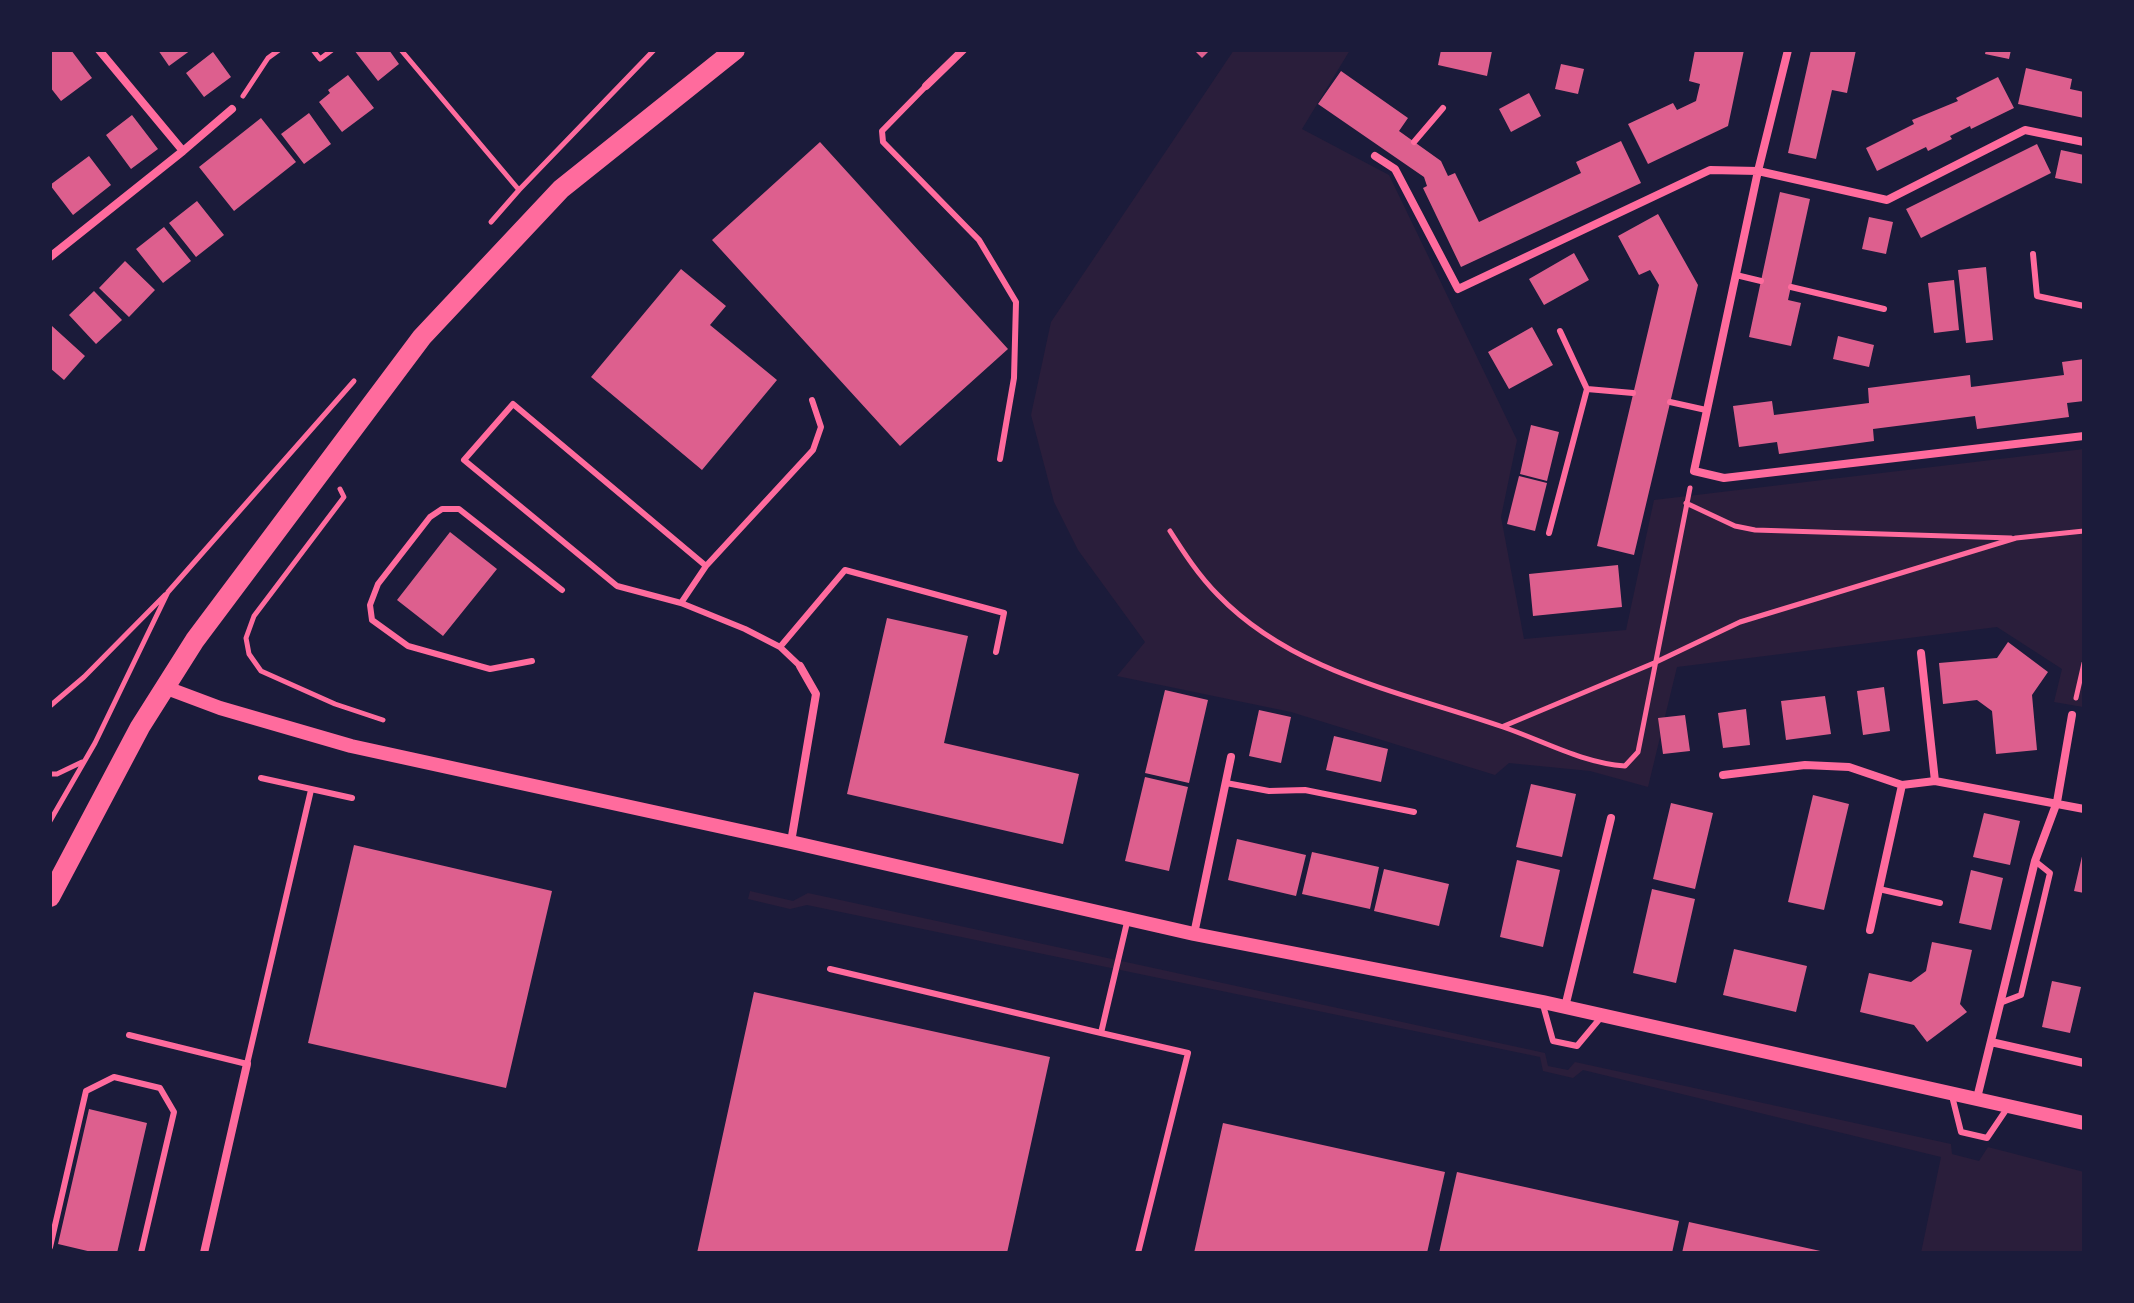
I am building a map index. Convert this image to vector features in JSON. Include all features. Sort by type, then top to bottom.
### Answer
[{"type":"main road","points":[[50,897],[164,687],[258,554],[422,337],[561,189],[735,50]]},
{"type":"street","points":[[99,50],[183,151]]},
{"type":"street","points":[[926,86],[963,50]]},
{"type":"street","points":[[1788,50],[1758,171],[1694,471],[1724,478],[2084,436]]},
{"type":"street","points":[[50,257],[232,109]]},
{"type":"street","points":[[1375,156],[1395,169],[1458,289],[1710,170],[1758,171],[1887,200],[2025,130],[2084,142]]},
{"type":"street","points":[[1921,653],[1935,781]]},
{"type":"street","points":[[791,842],[816,694],[800,666]]},
{"type":"street","points":[[164,687],[220,708],[351,746],[1194,934],[1543,1002],[2084,1123]]},
{"type":"street","points":[[1977,1098],[2035,861],[2057,802],[2072,715]]},
{"type":"street","points":[[1194,934],[1231,757]]},
{"type":"street","points":[[1723,775],[1805,765],[1849,767],[1902,785],[1935,781],[2084,809]]},
{"type":"street","points":[[1870,930],[1902,785]]},
{"type":"street","points":[[1565,1007],[1611,818]]},
{"type":"street","points":[[1991,1042],[2084,1063]]},
{"type":"street","points":[[204,1253],[247,1064]]},
{"type":"lane","points":[[926,86],[882,131],[881,136],[883,142],[979,240],[1016,302],[1014,378],[1000,459]]},
{"type":"lane","points":[[1414,142],[1443,108]]},
{"type":"lane","points":[[1395,169],[1401,161]]},
{"type":"lane","points":[[2033,254],[2037,296],[2084,306]]},
{"type":"lane","points":[[1736,275],[1761,281]]},
{"type":"lane","points":[[1791,287],[1884,309]]},
{"type":"lane","points":[[1549,533],[1587,389],[1560,331]]},
{"type":"lane","points":[[1587,389],[1633,393]]},
{"type":"lane","points":[[681,603],[706,566],[813,450],[821,427],[812,400]]},
{"type":"lane","points":[[1670,402],[1706,410]]},
{"type":"lane","points":[[706,566],[513,404],[464,460],[617,586],[681,603],[745,629],[780,647],[800,666]]},
{"type":"lane","points":[[532,661],[490,669],[408,646],[372,620],[370,605],[378,584],[430,517],[442,509],[459,509],[562,590]]},
{"type":"lane","points":[[780,647],[845,570],[1004,613],[996,652]]},
{"type":"lane","points":[[261,778],[352,798]]},
{"type":"lane","points":[[1226,783],[1269,791],[1305,790],[1414,812]]},
{"type":"lane","points":[[129,1035],[247,1064],[311,790]]},
{"type":"lane","points":[[2000,1003],[2021,995],[2050,873],[2035,861]]},
{"type":"lane","points":[[1879,889],[1940,903]]},
{"type":"lane","points":[[1101,1033],[1128,918]]},
{"type":"lane","points":[[830,969],[1188,1053],[1138,1253]]},
{"type":"lane","points":[[1543,1002],[1553,1041],[1577,1046],[1602,1016]]},
{"type":"lane","points":[[50,1247],[86,1091],[114,1077],[160,1088],[174,1112],[141,1253]]},
{"type":"lane","points":[[1951,1092],[1961,1132],[1987,1138],[2010,1104]]},
{"type":"path","points":[[232,109],[268,58],[279,50]]},
{"type":"path","points":[[313,50],[320,59],[332,50]]},
{"type":"path","points":[[401,50],[519,190]]},
{"type":"path","points":[[1170,531],[1198,572],[1228,604],[1263,633],[1304,657],[1393,692],[1503,727],[1597,764],[1625,766],[1638,752],[1694,471]]},
{"type":"path","points":[[50,706],[84,677],[168,592],[265,484]]},
{"type":"path","points":[[344,497],[254,616],[246,638],[249,654],[261,671],[335,704],[383,720]]},
{"type":"path","points":[[1686,503],[1735,526],[1755,530],[2016,538],[2084,531]]},
{"type":"path","points":[[1503,727],[1654,663],[1740,622],[2016,538]]},
{"type":"path","points":[[50,821],[85,761],[168,592]]},
{"type":"path","points":[[2072,715],[2084,663]]},
{"type":"path","points":[[50,774],[57,774],[85,761]]},
{"type":"shaded area","points":[[1234,50],[1350,50],[1302,129],[1389,175],[1517,440],[1501,517],[1524,639],[1626,630],[1654,500],[2084,449],[2083,707],[2054,702],[2062,669],[1997,627],[1677,667],[1648,787],[1590,771],[1509,763],[1495,775],[1291,712],[1117,676],[1145,642],[1078,550],[1054,502],[1031,415],[1051,322]]},
{"type":"shaded area","points":[[750,891],[793,901],[808,893],[1545,1053],[1548,1066],[1568,1070],[1575,1062],[1951,1144],[1952,1154],[1979,1161],[1988,1147],[2084,1172],[2084,1253],[1921,1253],[1941,1157],[1583,1070],[1573,1078],[1543,1071],[1540,1057],[807,905],[790,909],[748,899]]},
{"type":"building","points":[[71,50],[92,78],[61,101],[50,87],[50,52]]},
{"type":"building","points":[[158,50],[191,50],[169,66]]},
{"type":"building","points":[[354,50],[389,50],[399,64],[378,81]]},
{"type":"building","points":[[1194,50],[1210,50],[1202,58]]},
{"type":"building","points":[[1441,50],[1492,51],[1487,76],[1438,65]]},
{"type":"building","points":[[1695,50],[1744,50],[1728,126],[1648,164],[1628,124],[1673,103],[1677,110],[1696,101],[1700,84],[1689,81]]},
{"type":"building","points":[[1811,50],[1856,50],[1847,93],[1832,90],[1816,159],[1788,153]]},
{"type":"building","points":[[1986,50],[2011,50],[2009,59],[1985,54]]},
{"type":"building","points":[[213,52],[231,77],[204,97],[186,73]]},
{"type":"building","points":[[1561,64],[1584,69],[1578,94],[1555,89]]},
{"type":"building","points":[[2026,68],[2072,79],[2070,89],[2084,92],[2084,118],[2018,104]]},
{"type":"building","points":[[1341,71],[1408,118],[1399,131],[1441,161],[1448,176],[1455,173],[1479,222],[1581,173],[1576,162],[1621,141],[1641,183],[1461,267],[1423,188],[1427,186],[1424,177],[1318,104]]},
{"type":"building","points":[[348,75],[374,108],[342,132],[319,102],[330,93],[328,90]]},
{"type":"building","points":[[1998,77],[2014,108],[1950,136],[1952,139],[1928,151],[1926,147],[1877,171],[1866,148],[1914,124],[1912,120],[1958,101],[1956,98]]},
{"type":"building","points":[[1529,93],[1541,116],[1511,132],[1499,109]]},
{"type":"building","points":[[309,113],[331,144],[304,164],[281,134]]},
{"type":"building","points":[[132,115],[158,149],[131,169],[106,135]]},
{"type":"building","points":[[261,118],[296,162],[234,211],[199,167]]},
{"type":"building","points":[[820,142],[1008,349],[900,446],[712,240]]},
{"type":"building","points":[[2037,144],[2051,173],[1921,238],[1906,209]]},
{"type":"building","points":[[2061,150],[2084,155],[2084,184],[2055,178]]},
{"type":"building","points":[[89,156],[111,185],[73,215],[50,185]]},
{"type":"building","points":[[1780,192],[1810,199],[1788,300],[1801,303],[1791,346],[1749,337]]},
{"type":"building","points":[[197,201],[224,235],[196,257],[169,223]]},
{"type":"building","points":[[1658,214],[1698,285],[1634,555],[1597,546],[1659,285],[1650,270],[1639,275],[1618,236]]},
{"type":"building","points":[[1869,217],[1893,222],[1886,254],[1862,249]]},
{"type":"building","points":[[164,227],[191,261],[163,283],[136,249]]},
{"type":"building","points":[[1574,253],[1589,280],[1544,305],[1529,279]]},
{"type":"building","points":[[125,261],[155,290],[129,317],[99,288]]},
{"type":"building","points":[[1986,267],[1993,340],[1966,343],[1958,270]]},
{"type":"building","points":[[681,269],[726,306],[710,325],[777,380],[702,470],[591,377]]},
{"type":"building","points":[[1954,280],[1959,330],[1934,333],[1928,283]]},
{"type":"building","points":[[94,291],[122,320],[96,344],[69,315]]},
{"type":"building","points":[[52,326],[85,356],[64,380],[50,368]]},
{"type":"building","points":[[1532,327],[1553,365],[1509,389],[1488,352]]},
{"type":"building","points":[[1838,336],[1874,345],[1869,367],[1833,359]]},
{"type":"building","points":[[2084,359],[2084,401],[2067,403],[2069,417],[1977,429],[1975,416],[1873,429],[1874,441],[1779,454],[1777,442],[1739,447],[1733,406],[1772,401],[1774,415],[1869,403],[1868,388],[1970,375],[1971,387],[2064,375],[2062,362]]},
{"type":"building","points":[[1531,425],[1559,432],[1547,481],[1520,474]]},
{"type":"building","points":[[1519,476],[1547,483],[1535,531],[1507,524]]},
{"type":"building","points":[[450,532],[497,569],[443,636],[397,600]]},
{"type":"building","points":[[1618,565],[1622,607],[1533,616],[1529,574]]},
{"type":"building","points":[[887,618],[968,636],[944,743],[1079,774],[1063,844],[847,794]]},
{"type":"building","points":[[2008,642],[2048,672],[2032,695],[2037,750],[1996,754],[1992,711],[1977,700],[1943,704],[1939,663],[1997,658]]},
{"type":"building","points":[[1884,687],[1890,731],[1863,735],[1857,691]]},
{"type":"building","points":[[1165,690],[1208,700],[1189,783],[1145,773]]},
{"type":"building","points":[[1825,696],[1831,734],[1786,740],[1781,701]]},
{"type":"building","points":[[1746,709],[1750,745],[1723,748],[1718,713]]},
{"type":"building","points":[[1259,710],[1291,717],[1281,763],[1249,756]]},
{"type":"building","points":[[1685,715],[1690,751],[1663,754],[1658,718]]},
{"type":"building","points":[[1334,736],[1388,749],[1381,782],[1326,770]]},
{"type":"building","points":[[1145,777],[1188,787],[1169,871],[1125,861]]},
{"type":"building","points":[[1531,784],[1576,794],[1562,857],[1516,847]]},
{"type":"building","points":[[1813,795],[1849,804],[1824,910],[1788,902]]},
{"type":"building","points":[[1671,803],[1713,813],[1695,889],[1653,879]]},
{"type":"building","points":[[1984,813],[2020,821],[2010,865],[1973,857]]},
{"type":"building","points":[[1237,839],[1306,855],[1296,896],[1228,880]]},
{"type":"building","points":[[354,845],[552,891],[506,1088],[308,1043]]},
{"type":"building","points":[[1312,852],[1379,867],[1370,909],[1302,894]]},
{"type":"building","points":[[2084,852],[2084,893],[2074,891]]},
{"type":"building","points":[[1517,860],[1560,870],[1543,947],[1500,937]]},
{"type":"building","points":[[1384,869],[1449,884],[1439,926],[1374,911]]},
{"type":"building","points":[[1971,870],[2003,878],[1991,930],[1959,923]]},
{"type":"building","points":[[1652,889],[1695,899],[1676,983],[1633,973]]},
{"type":"building","points":[[1932,942],[1972,950],[1960,1004],[1967,1012],[1927,1042],[1914,1025],[1860,1012],[1869,973],[1911,982],[1926,971]]},
{"type":"building","points":[[1734,949],[1807,966],[1796,1012],[1723,995]]},
{"type":"building","points":[[2052,981],[2081,987],[2070,1033],[2042,1027]]},
{"type":"building","points":[[754,992],[1050,1057],[1007,1253],[697,1253]]},
{"type":"building","points":[[89,1109],[147,1123],[117,1253],[96,1253],[58,1244]]},
{"type":"building","points":[[1223,1123],[1445,1172],[1427,1253],[1194,1253]]},
{"type":"building","points":[[1457,1172],[1679,1221],[1672,1253],[1439,1253]]},
{"type":"building","points":[[1689,1222],[1825,1252],[1825,1253],[1682,1253]]}]
